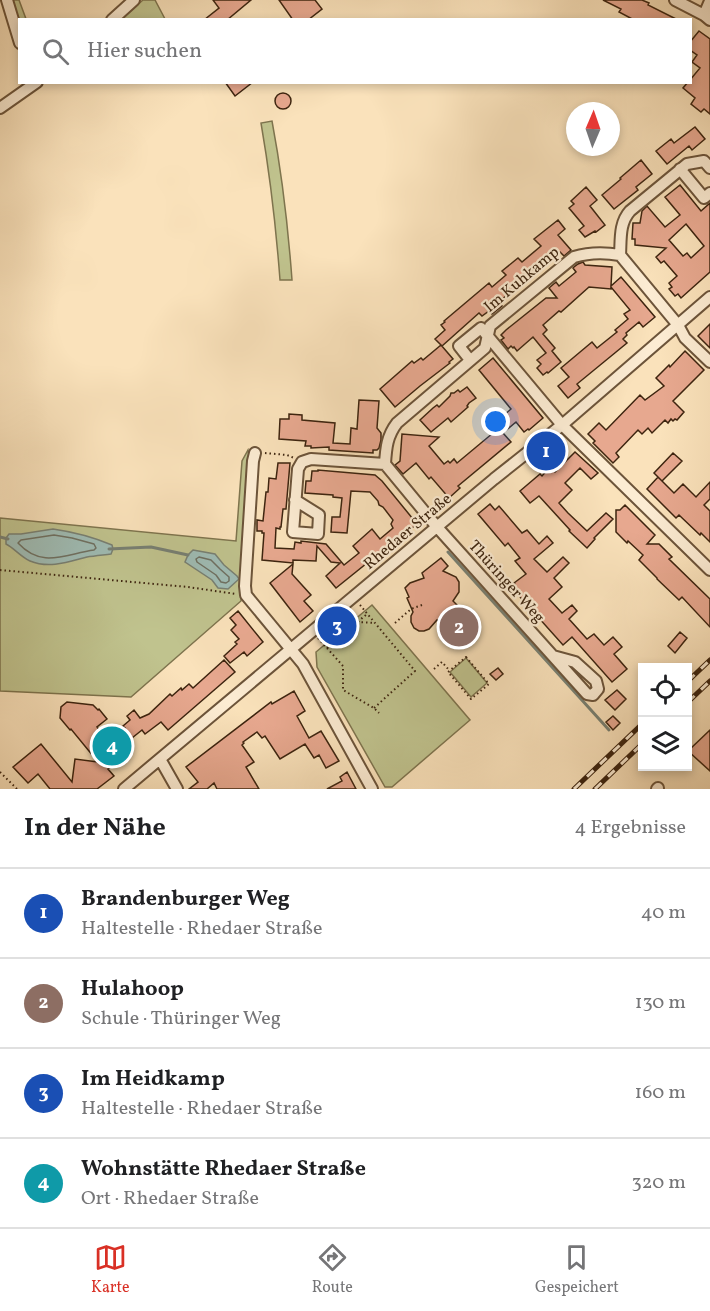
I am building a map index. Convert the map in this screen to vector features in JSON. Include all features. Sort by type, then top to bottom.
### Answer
[{"type":"street","points":[[7,0],[18,36]]},
{"type":"street","points":[[114,18],[134,0]]},
{"type":"street","points":[[675,0],[707,17],[710,1]]},
{"type":"street","points":[[0,108],[34,84]]},
{"type":"street","points":[[710,168],[704,161],[687,164],[625,216],[622,223],[620,255],[678,325],[685,338],[710,362]]},
{"type":"street","points":[[680,169],[704,198],[710,193]]},
{"type":"street","name":"Im Kuhkamp","points":[[386,464],[387,443],[397,423],[485,348],[490,326],[574,257],[602,252],[620,255]]},
{"type":"street","name":"Rhedaer Straße","points":[[123,789],[562,425],[710,297]]},
{"type":"street","name":"Im Kuhkamp","points":[[470,360],[459,346],[481,328],[562,425],[710,570]]},
{"type":"street","points":[[255,453],[246,595],[303,664],[372,789]]},
{"type":"street","points":[[295,500],[298,469],[302,462],[311,459],[386,464],[437,527]]},
{"type":"street","name":"Thüringer Weg","points":[[437,527],[553,656]]},
{"type":"street","points":[[160,759],[177,789]]},
{"type":"path","points":[[255,453],[288,454],[302,462]]},
{"type":"path","points":[[0,570],[188,587],[246,595]]},
{"type":"path","points":[[354,597],[415,670],[374,708]]},
{"type":"path","points":[[395,623],[411,609],[422,605]]},
{"type":"path","points":[[327,648],[367,614]]},
{"type":"path","points":[[357,622],[375,623]]},
{"type":"path","points":[[312,631],[343,666],[343,690],[379,713]]},
{"type":"path","points":[[434,669],[442,662],[448,672],[471,699],[489,684],[466,657],[449,671]]},
{"type":"path","points":[[0,772],[17,789]]},
{"type":"green space","points":[[10,0],[19,0],[26,18],[18,18],[18,26]]},
{"type":"green space","points":[[143,0],[155,0],[164,18],[122,18]]},
{"type":"green space","points":[[272,121],[284,200],[292,280],[280,280],[261,123]]},
{"type":"green space","points":[[248,450],[250,462],[241,601],[131,697],[0,691],[0,518],[236,541],[242,461]]},
{"type":"green space","points":[[372,605],[470,720],[392,787],[385,787],[317,667],[316,652]]},
{"type":"green space","points":[[466,658],[487,683],[471,697],[450,672]]},
{"type":"water","points":[[53,529],[98,540],[112,545],[113,549],[111,554],[58,564],[44,564],[27,559],[6,544],[9,534]]},
{"type":"water","points":[[193,550],[215,554],[239,579],[228,589],[218,588],[212,580],[185,562]]},
{"type":"building","points":[[213,0],[251,0],[229,18],[206,18],[219,8]]},
{"type":"building","points":[[279,0],[315,0],[322,9],[311,18],[292,18]]},
{"type":"building","points":[[603,0],[642,0],[674,18],[630,18],[619,12],[621,9]]},
{"type":"building","points":[[699,31],[710,39],[710,114],[704,109],[701,112],[691,104],[695,98],[683,88],[686,84],[692,84],[692,78],[700,68],[692,62],[697,55],[692,51],[692,40]]},
{"type":"building","points":[[226,84],[250,84],[235,96]]},
{"type":"building","points":[[280,93],[286,93],[291,101],[289,107],[280,109],[275,104],[275,98]]},
{"type":"building","points":[[695,127],[705,139],[692,150],[689,146],[667,164],[656,151],[671,139],[674,143]]},
{"type":"building","points":[[641,160],[652,174],[636,187],[638,190],[614,209],[602,195]]},
{"type":"building","points":[[680,185],[701,211],[710,203],[710,272],[681,298],[678,294],[675,296],[669,289],[672,287],[669,283],[677,276],[664,261],[661,263],[656,257],[666,248],[635,245],[635,239],[632,239],[633,223],[640,223],[642,211],[647,206],[665,227],[680,215],[665,197]],"holes":[[[686,224],[704,246],[691,258],[687,253],[683,256],[669,240]]]},
{"type":"building","points":[[586,187],[597,200],[590,206],[605,225],[585,237],[579,230],[584,226],[569,208],[574,204],[571,201]]},
{"type":"building","points":[[558,220],[565,229],[558,235],[571,250],[564,256],[560,252],[549,262],[547,259],[533,270],[535,273],[529,279],[502,299],[499,303],[502,306],[492,314],[489,311],[482,316],[479,313],[442,346],[435,339],[445,330],[441,325],[444,321],[489,283],[492,287],[506,275],[502,271],[518,258],[522,262],[541,246],[534,239]]},
{"type":"building","points":[[583,262],[585,265],[612,267],[611,286],[621,277],[655,317],[643,327],[639,322],[626,333],[623,339],[627,343],[577,384],[580,388],[568,398],[558,386],[569,377],[561,368],[592,342],[597,348],[617,332],[615,330],[628,319],[624,314],[630,310],[611,287],[611,289],[589,287],[543,325],[547,330],[543,334],[555,348],[552,351],[561,362],[548,373],[543,375],[537,368],[541,364],[537,360],[546,353],[533,337],[517,351],[511,346],[508,349],[501,340],[504,338],[501,335],[546,298],[557,298],[549,288],[556,282],[559,286],[576,272],[573,268]]},
{"type":"building","points":[[710,324],[710,348],[698,336]]},
{"type":"building","points":[[441,345],[453,359],[395,407],[380,389],[412,361],[414,363],[421,358],[423,360]]},
{"type":"building","points":[[685,351],[704,370],[673,401],[684,412],[677,420],[671,419],[668,423],[665,420],[652,433],[648,428],[642,434],[638,430],[616,453],[619,457],[613,463],[593,443],[595,441],[588,434],[599,423],[606,430],[640,395],[645,400],[664,386],[656,378]]},
{"type":"building","points":[[493,358],[543,418],[524,432],[516,422],[503,433],[511,442],[458,486],[460,488],[449,498],[416,463],[403,474],[395,465],[400,461],[402,434],[439,437],[429,446],[444,464],[454,459],[457,463],[499,428],[495,423],[511,409],[479,370]]},
{"type":"building","points":[[467,387],[476,398],[451,422],[448,418],[431,432],[420,420],[437,405],[439,407],[451,393],[458,390],[460,392]]},
{"type":"building","points":[[359,400],[379,401],[377,428],[381,433],[381,440],[379,448],[373,450],[373,453],[329,450],[329,447],[311,448],[311,446],[305,446],[306,441],[279,439],[280,419],[289,419],[289,414],[302,415],[302,420],[335,423],[333,443],[350,444],[351,428],[357,429]]},
{"type":"building","points":[[575,452],[598,473],[591,479],[580,468],[565,483],[572,490],[559,503],[587,531],[606,513],[613,519],[587,548],[539,496],[530,503],[520,491],[540,474],[542,476],[550,467],[555,472]]},
{"type":"building","points":[[673,453],[682,461],[662,481],[654,473]]},
{"type":"building","points":[[278,463],[290,463],[286,509],[283,509],[280,529],[276,528],[275,548],[294,549],[295,542],[301,543],[301,541],[326,544],[344,565],[359,553],[353,546],[372,529],[380,539],[393,528],[391,524],[393,520],[370,492],[351,491],[347,533],[331,532],[332,517],[340,517],[342,498],[305,493],[306,481],[311,481],[312,471],[375,475],[417,524],[336,588],[326,576],[340,563],[331,562],[317,546],[316,561],[293,560],[293,563],[262,560],[264,533],[257,531],[257,520],[263,521],[269,478],[276,479]]},
{"type":"building","points":[[658,477],[674,493],[683,484],[696,497],[710,482],[710,499],[704,505],[710,511],[710,542],[679,515],[676,518],[647,489]]},
{"type":"building","points":[[490,504],[495,510],[499,506],[522,533],[527,530],[539,544],[547,536],[553,543],[534,559],[547,572],[563,557],[569,563],[554,578],[562,587],[549,599],[562,613],[572,605],[577,611],[569,619],[587,639],[594,634],[604,645],[613,637],[622,647],[614,654],[627,669],[612,682],[572,637],[563,645],[512,588],[514,583],[526,574],[515,561],[520,558],[508,543],[505,546],[478,514]]},
{"type":"building","points":[[625,505],[655,535],[647,544],[659,544],[672,557],[669,559],[710,599],[710,627],[682,597],[679,600],[657,579],[639,560],[643,555],[616,532],[616,510],[620,510]]},
{"type":"building","points":[[441,558],[448,566],[443,571],[456,577],[459,582],[459,592],[453,601],[460,608],[460,617],[455,624],[449,625],[437,620],[429,629],[419,631],[411,622],[413,612],[405,588],[410,583],[424,578],[422,573]]},
{"type":"building","points":[[293,564],[292,574],[311,595],[304,601],[313,611],[300,622],[270,583]]},
{"type":"building","points":[[238,611],[263,642],[247,656],[244,652],[230,663],[224,656],[237,644],[235,642],[239,639],[231,630],[236,625],[230,618]]},
{"type":"building","points":[[680,632],[687,638],[675,653],[668,646]]},
{"type":"building","points":[[224,660],[235,672],[168,730],[161,722],[145,734],[142,730],[127,742],[133,749],[108,769],[114,776],[97,789],[50,789],[38,774],[28,783],[13,767],[41,744],[72,782],[75,759],[98,762],[60,718],[61,707],[67,702],[93,705],[99,709],[107,719],[97,727],[108,742],[125,728],[123,726],[130,720],[127,716],[134,710],[140,718],[149,714],[170,694],[172,696],[189,684],[193,688]]},
{"type":"building","points":[[498,668],[503,674],[496,680],[490,674]]},
{"type":"building","points":[[617,690],[626,699],[615,710],[605,700]]},
{"type":"building","points":[[294,691],[305,711],[297,716],[309,738],[321,731],[339,761],[326,768],[319,755],[314,758],[305,744],[280,759],[265,736],[262,738],[257,732],[242,745],[254,762],[246,767],[259,789],[217,789],[214,783],[207,789],[189,789],[198,782],[186,767],[271,702],[272,704]]},
{"type":"building","points":[[613,716],[620,723],[613,730],[606,722]]},
{"type":"building","points":[[710,730],[710,771],[692,755],[692,747]]},
{"type":"building","points":[[347,772],[356,789],[327,789],[342,781],[340,777]]},
{"type":"waterway","points":[[0,537],[8,539]]},
{"type":"waterway","points":[[109,549],[151,547],[188,555]]},
{"type":"waterway","points":[[448,552],[609,730]]},
{"type":"railway","points":[[692,677],[710,660]]},
{"type":"railway","points":[[692,698],[710,681]]},
{"type":"railway","points":[[574,789],[638,728]]},
{"type":"railway","points":[[595,789],[638,748]]},
{"type":"place","name":"Brandenburger Weg","points":[[546,451]]},
{"type":"place","name":"Im Heidkamp","points":[[337,626]]},
{"type":"place","name":"Hulahoop","points":[[459,627]]},
{"type":"place","name":"Wohnstätte Rhedaer Straße","points":[[112,746]]}]
